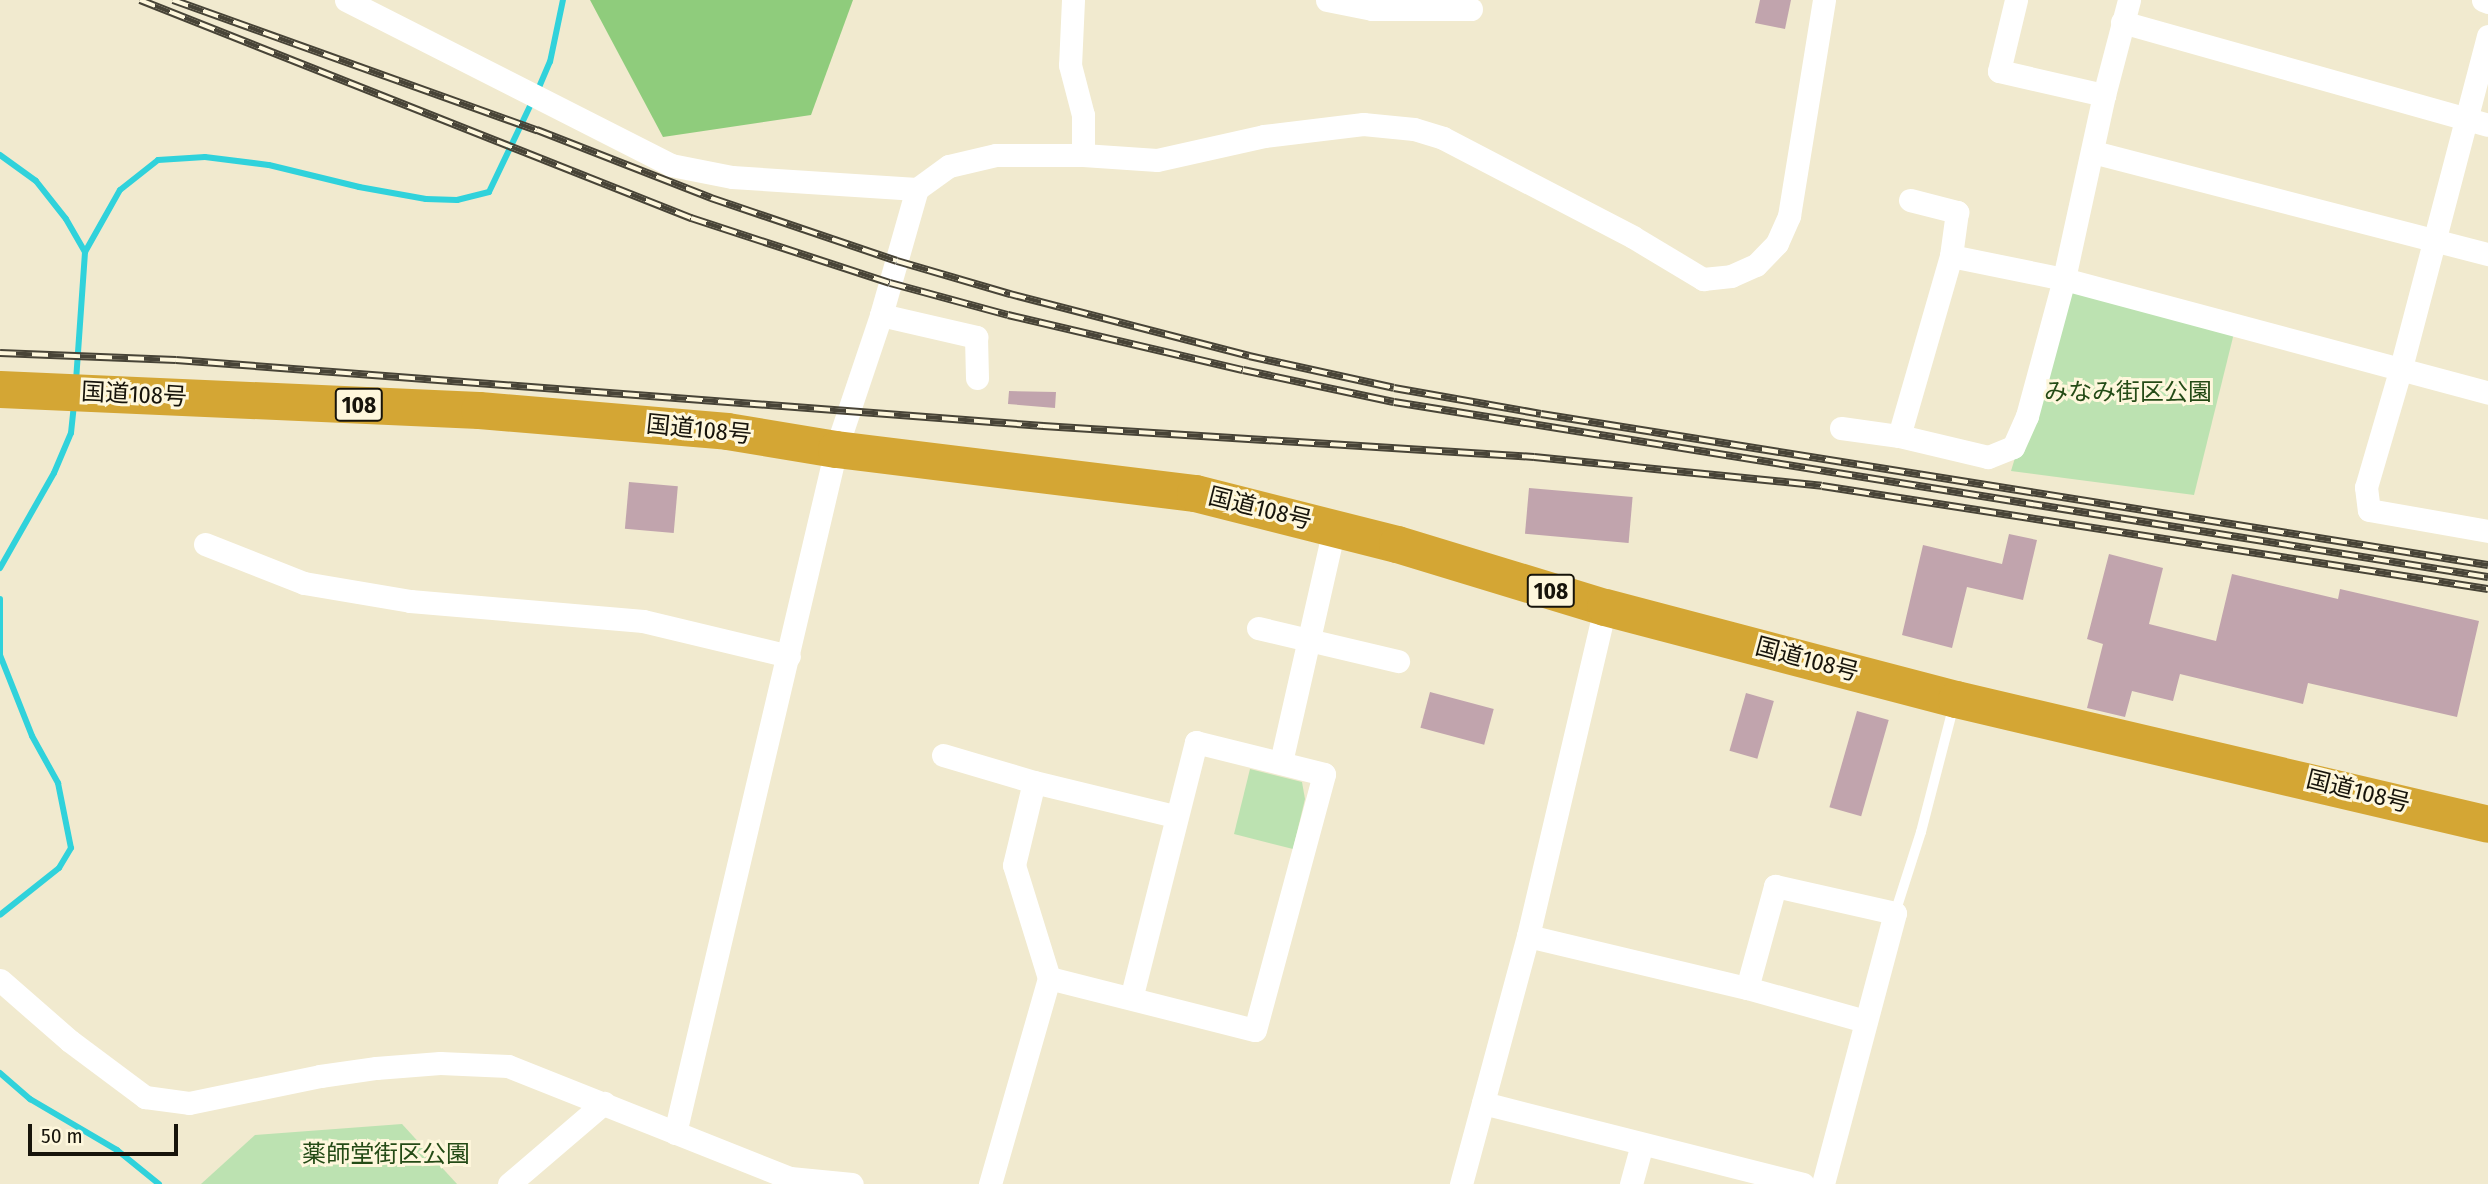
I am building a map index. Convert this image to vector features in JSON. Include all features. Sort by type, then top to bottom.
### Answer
[{"type":"highway","name":"国道108号","points":[[9,389],[479,410],[727,431],[836,449],[1195,493],[1334,528],[1605,607],[1956,699],[2488,824]]},
{"type":"street","points":[[346,0],[671,164],[732,177],[918,189]]},
{"type":"street","points":[[1073,0],[1069,65],[1083,115],[1083,155]]},
{"type":"street","points":[[1327,0],[1371,9],[1471,9]]},
{"type":"street","points":[[675,1133],[836,449],[881,315],[918,189],[949,166],[996,155],[1083,155],[1157,160],[1264,136],[1363,124],[1414,129],[1443,138],[1633,237],[1703,279],[1731,276],[1756,265],[1777,243],[1789,216],[1824,0]]},
{"type":"street","points":[[2016,0],[1999,71],[2104,94]]},
{"type":"street","points":[[2483,0],[2488,2]]},
{"type":"street","points":[[1841,428],[1899,436],[1988,457],[2013,447],[2027,416],[2064,279],[2125,11],[2488,124]]},
{"type":"street","points":[[2488,36],[2400,371],[2366,487],[2369,510],[2488,531]]},
{"type":"street","points":[[2093,152],[2488,254]]},
{"type":"street","points":[[1899,436],[1951,256],[1957,212],[1910,200]]},
{"type":"street","points":[[1951,256],[2064,279],[2488,393]]},
{"type":"street","points":[[881,315],[976,337],[977,378]]},
{"type":"street","points":[[1281,762],[1334,528]]},
{"type":"street","points":[[205,544],[304,583],[410,601],[643,621],[789,656]]},
{"type":"street","points":[[1461,1184],[1528,936],[1605,607]]},
{"type":"street","points":[[1258,628],[1398,661]]},
{"type":"street","points":[[1049,978],[1255,1030],[1324,774],[1196,742],[1175,816],[1131,998]]},
{"type":"street","points":[[943,755],[1034,782],[1175,816]]},
{"type":"street","points":[[990,1184],[1049,978],[1014,865],[1034,782]]},
{"type":"street","points":[[1746,988],[1774,886],[1895,913],[1823,1184]]},
{"type":"street","points":[[1528,936],[1746,988],[1865,1021]]},
{"type":"street","points":[[0,980],[70,1041],[145,1097],[189,1103],[320,1076],[440,1063],[508,1066],[790,1178],[852,1184]]},
{"type":"street","points":[[509,1184],[604,1103]]},
{"type":"street","points":[[1483,1103],[1803,1184]]},
{"type":"street","points":[[1631,1184],[1642,1144]]},
{"type":"lane","points":[[1895,913],[1921,832],[1956,699]]},
{"type":"green space","points":[[590,0],[853,0],[811,115],[663,137]]},
{"type":"green space","name":"みなみ街区公園","points":[[2067,286],[2235,329],[2194,495],[2011,471]]},
{"type":"green space","points":[[1250,769],[1302,782],[1305,799],[1293,849],[1234,834]]},
{"type":"green space","name":"薬師堂街区公園","points":[[402,1124],[457,1184],[201,1184],[255,1135]]},
{"type":"building","points":[[1760,0],[1791,0],[1785,29],[1755,23]]},
{"type":"building","points":[[1009,391],[1056,392],[1055,408],[1008,404]]},
{"type":"building","points":[[629,482],[678,486],[674,533],[625,529]]},
{"type":"building","points":[[1529,488],[1633,497],[1629,543],[1525,534]]},
{"type":"building","points":[[2009,534],[2037,540],[2023,600],[1967,587],[1952,648],[1902,635],[1923,545],[2002,564]]},
{"type":"building","points":[[2109,554],[2163,568],[2149,624],[2216,641],[2232,574],[2338,599],[2340,589],[2479,621],[2457,717],[2308,683],[2303,704],[2180,674],[2173,701],[2132,691],[2125,717],[2087,708],[2103,644],[2087,639]]},
{"type":"building","points":[[1430,692],[1494,709],[1484,745],[1420,728]]},
{"type":"building","points":[[1746,693],[1774,701],[1757,759],[1729,751]]},
{"type":"building","points":[[1857,711],[1889,720],[1861,816],[1829,807]]},
{"type":"waterway","points":[[537,92],[550,62],[563,0]]},
{"type":"waterway","points":[[76,381],[85,252],[120,190],[158,160],[205,157],[269,165],[359,187],[426,199],[457,200],[489,192],[532,102]]},
{"type":"waterway","points":[[0,155],[36,181],[66,219],[85,252]]},
{"type":"waterway","points":[[0,568],[54,473],[71,433],[74,406]]},
{"type":"waterway","points":[[0,599],[0,655],[32,736],[58,783],[71,848],[59,868],[0,915]]},
{"type":"waterway","points":[[0,1073],[30,1099],[117,1150],[159,1184]]},
{"type":"railway","points":[[140,0],[691,218],[890,283],[1008,315],[1394,402],[2488,577]]},
{"type":"railway","points":[[173,0],[537,130],[711,198],[897,261],[1010,294],[1249,356],[1394,388],[1541,414],[2488,565]]},
{"type":"railway","points":[[0,353],[176,360],[1043,426],[1534,457],[1822,486],[2488,589]]}]
